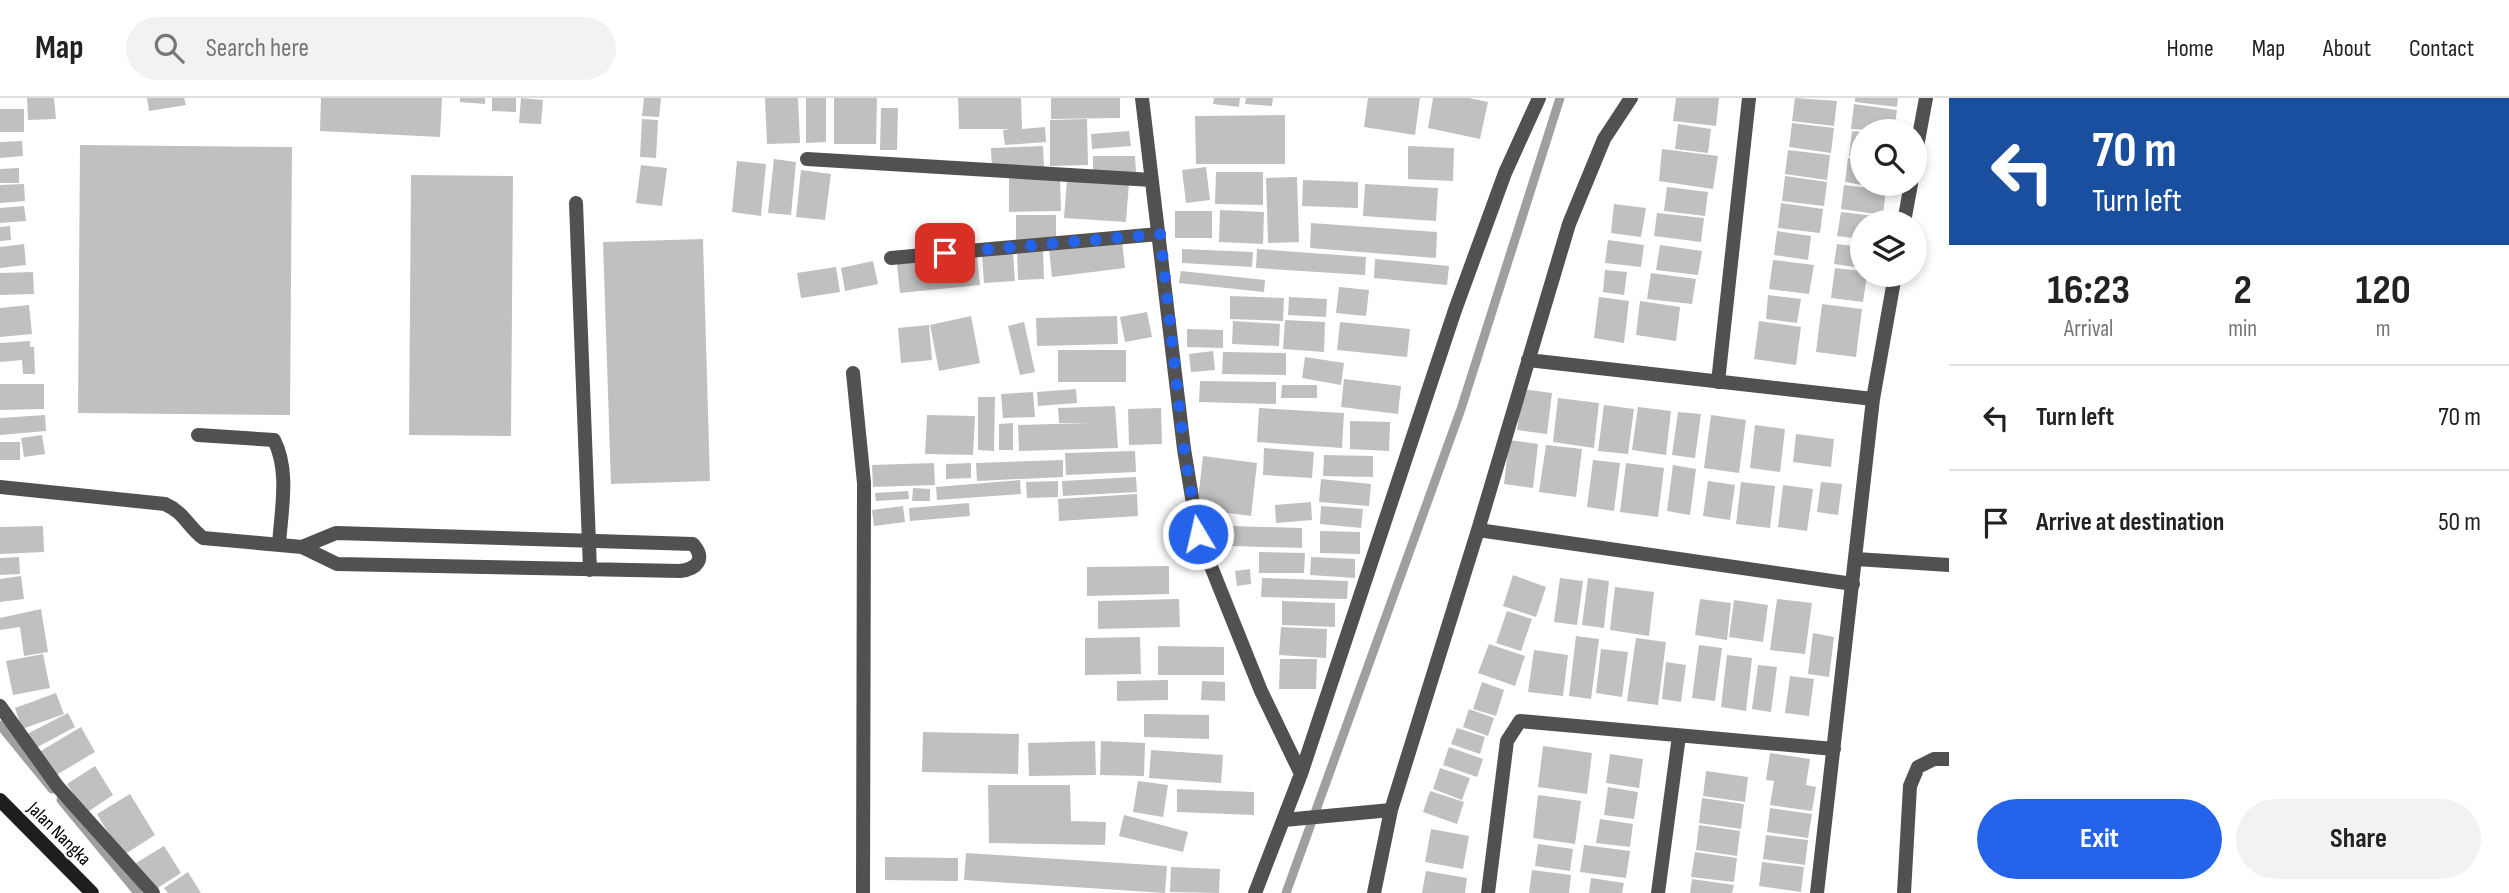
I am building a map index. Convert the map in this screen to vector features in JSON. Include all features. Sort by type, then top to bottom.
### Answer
[{"type":"street","points":[[1143,98],[1184,449],[1198,534],[1261,691],[1301,774]]},
{"type":"street","points":[[1255,893],[1301,774],[1455,310],[1505,173],[1539,98]]},
{"type":"street","points":[[1374,893],[1391,810],[1569,224],[1604,139],[1631,98]]},
{"type":"street","points":[[1718,382],[1749,98]]},
{"type":"street","points":[[1922,119],[1926,98]]},
{"type":"street","points":[[807,159],[1152,180]]},
{"type":"street","points":[[576,203],[590,570]]},
{"type":"street","points":[[891,258],[1160,234]]},
{"type":"street","points":[[1817,893],[1873,399],[1893,287]]},
{"type":"street","points":[[1528,360],[1873,399]]},
{"type":"street","points":[[853,373],[864,483],[863,893]]},
{"type":"street","points":[[198,435],[274,440],[281,455],[283,475],[279,545]]},
{"type":"street","points":[[0,486],[165,504],[184,516],[193,530],[203,538],[302,547],[337,564],[680,572],[697,566],[700,559],[699,551],[693,544],[336,533],[302,547]]},
{"type":"street","points":[[1478,530],[1853,584]]},
{"type":"street","points":[[1856,559],[1949,565]]},
{"type":"street","points":[[0,706],[58,787],[153,893]]},
{"type":"street","points":[[1488,893],[1507,741],[1520,721],[1834,749]]},
{"type":"street","points":[[1658,893],[1679,736]]},
{"type":"street","points":[[1904,893],[1910,786],[1918,767],[1934,759],[1949,759]]},
{"type":"street","name":"Jalan Nangka","points":[[0,800],[92,893]]},
{"type":"street","points":[[1284,820],[1391,810]]},
{"type":"building","points":[[27,98],[54,98],[56,119],[28,120]]},
{"type":"building","points":[[147,98],[184,98],[186,105],[149,111]]},
{"type":"building","points":[[321,98],[442,98],[440,137],[320,131]]},
{"type":"building","points":[[460,98],[485,98],[485,104],[460,102]]},
{"type":"building","points":[[492,98],[516,98],[516,112],[492,111]]},
{"type":"building","points":[[521,98],[543,100],[541,124],[519,123]]},
{"type":"building","points":[[644,98],[661,98],[659,117],[642,116]]},
{"type":"building","points":[[765,98],[798,98],[800,143],[767,144]]},
{"type":"building","points":[[806,98],[826,98],[826,142],[806,143]]},
{"type":"building","points":[[834,98],[877,98],[876,144],[834,144]]},
{"type":"building","points":[[958,98],[1021,98],[1022,129],[1045,127],[1046,142],[1005,145],[1003,130],[1011,129],[959,129]]},
{"type":"building","points":[[1051,98],[1120,98],[1120,118],[1051,119]]},
{"type":"building","points":[[1214,98],[1240,98],[1239,107],[1213,104]]},
{"type":"building","points":[[1246,98],[1273,98],[1272,106],[1245,104]]},
{"type":"building","points":[[1368,98],[1420,98],[1415,135],[1364,127]]},
{"type":"building","points":[[1433,98],[1469,98],[1488,102],[1480,139],[1428,128]]},
{"type":"building","points":[[1676,98],[1719,98],[1716,126],[1673,121]]},
{"type":"building","points":[[1795,98],[1837,101],[1834,126],[1792,121]]},
{"type":"building","points":[[1855,98],[1898,98],[1897,107],[1855,102]]},
{"type":"building","points":[[1854,104],[1897,110],[1896,119],[1852,119]]},
{"type":"building","points":[[881,108],[898,108],[897,150],[880,150]]},
{"type":"building","points":[[0,109],[24,109],[24,132],[0,132]]},
{"type":"building","points":[[1285,115],[1285,164],[1196,164],[1195,116]]},
{"type":"building","points":[[642,119],[658,120],[656,158],[640,157]]},
{"type":"building","points":[[1087,119],[1088,165],[1050,166],[1050,120]]},
{"type":"building","points":[[1792,123],[1834,128],[1831,153],[1789,147]]},
{"type":"building","points":[[1678,124],[1711,129],[1708,153],[1675,149]]},
{"type":"building","points":[[1129,131],[1131,146],[1092,149],[1091,134]]},
{"type":"building","points":[[22,141],[23,156],[0,158],[0,142]]},
{"type":"building","points":[[80,145],[292,147],[290,415],[78,413]]},
{"type":"building","points":[[1043,146],[1044,167],[992,169],[991,148]]},
{"type":"building","points":[[1408,146],[1454,148],[1453,181],[1408,179]]},
{"type":"building","points":[[1662,149],[1718,156],[1713,189],[1659,181]]},
{"type":"building","points":[[1788,150],[1830,155],[1827,180],[1785,174]]},
{"type":"building","points":[[1093,156],[1135,156],[1136,172],[1093,173]]},
{"type":"building","points":[[1848,158],[1850,158],[1850,183],[1845,182]]},
{"type":"building","points":[[774,159],[796,162],[791,215],[768,213]]},
{"type":"building","points":[[737,161],[766,164],[761,216],[732,212]]},
{"type":"building","points":[[641,165],[667,168],[662,206],[636,203]]},
{"type":"building","points":[[1206,167],[1210,200],[1186,203],[1182,170]]},
{"type":"building","points":[[19,168],[19,183],[0,183],[0,169]]},
{"type":"building","points":[[801,170],[831,174],[825,220],[796,217]]},
{"type":"building","points":[[1216,172],[1263,172],[1263,205],[1215,204]]},
{"type":"building","points":[[411,175],[513,176],[511,436],[409,435]]},
{"type":"building","points":[[1785,176],[1827,182],[1824,206],[1782,201]]},
{"type":"building","points":[[1060,177],[1061,211],[1009,212],[1009,178]]},
{"type":"building","points":[[1297,177],[1299,242],[1268,243],[1266,178]]},
{"type":"building","points":[[1067,180],[1129,183],[1126,222],[1064,218]]},
{"type":"building","points":[[1303,180],[1358,182],[1358,208],[1302,206]]},
{"type":"building","points":[[24,184],[25,201],[0,203],[0,185]]},
{"type":"building","points":[[1365,184],[1438,188],[1436,221],[1363,216]]},
{"type":"building","points":[[1844,185],[1850,186],[1850,196],[1885,196],[1884,210],[1841,209]]},
{"type":"building","points":[[1667,187],[1708,192],[1705,216],[1664,211]]},
{"type":"building","points":[[1781,203],[1823,209],[1820,233],[1778,228]]},
{"type":"building","points":[[1614,204],[1646,208],[1641,237],[1611,233]]},
{"type":"building","points":[[24,206],[26,221],[0,223],[0,208]]},
{"type":"building","points":[[1220,210],[1264,212],[1263,244],[1219,242]]},
{"type":"building","points":[[1175,211],[1212,211],[1212,238],[1175,238]]},
{"type":"building","points":[[1841,212],[1850,213],[1850,238],[1837,236]]},
{"type":"building","points":[[1657,213],[1704,218],[1701,242],[1654,236]]},
{"type":"building","points":[[1016,215],[1056,215],[1056,241],[1016,241]]},
{"type":"building","points":[[1311,223],[1437,232],[1436,258],[1310,248]]},
{"type":"building","points":[[10,226],[11,240],[0,241],[0,227]]},
{"type":"building","points":[[1777,231],[1811,236],[1808,260],[1774,255]]},
{"type":"building","points":[[703,239],[710,481],[611,484],[603,242]]},
{"type":"building","points":[[1608,240],[1644,245],[1641,267],[1605,263]]},
{"type":"building","points":[[1122,241],[1125,268],[1052,277],[1049,249]]},
{"type":"building","points":[[24,244],[26,265],[0,268],[0,247]]},
{"type":"building","points":[[1837,244],[1850,246],[1850,266],[1834,264]]},
{"type":"building","points":[[1660,245],[1702,251],[1698,275],[1656,270]]},
{"type":"building","points":[[1182,249],[1253,252],[1252,267],[1182,263]]},
{"type":"building","points":[[1257,249],[1366,257],[1365,275],[1256,268]]},
{"type":"building","points":[[1043,250],[1044,279],[1018,280],[1017,251]]},
{"type":"building","points":[[1013,252],[1015,281],[984,283],[982,254]]},
{"type":"building","points":[[977,257],[980,285],[900,293],[897,264]]},
{"type":"building","points":[[1375,259],[1449,266],[1447,285],[1374,278]]},
{"type":"building","points":[[1773,260],[1814,265],[1809,294],[1769,289]]},
{"type":"building","points":[[873,261],[878,284],[845,291],[841,268]]},
{"type":"building","points":[[836,267],[840,292],[801,298],[797,273]]},
{"type":"building","points":[[1835,268],[1850,270],[1850,287],[1865,287],[1863,302],[1831,298]]},
{"type":"building","points":[[1605,270],[1627,272],[1624,295],[1603,292]]},
{"type":"building","points":[[1181,271],[1265,280],[1264,292],[1179,283]]},
{"type":"building","points":[[33,272],[34,294],[0,295],[0,273]]},
{"type":"building","points":[[1651,273],[1696,279],[1692,304],[1647,299]]},
{"type":"building","points":[[1339,287],[1369,290],[1366,316],[1336,313]]},
{"type":"building","points":[[1768,295],[1801,299],[1797,323],[1766,319]]},
{"type":"building","points":[[1230,296],[1284,298],[1283,321],[1230,319]]},
{"type":"building","points":[[1289,297],[1327,299],[1326,317],[1288,315]]},
{"type":"building","points":[[1599,297],[1629,301],[1624,343],[1594,338]]},
{"type":"building","points":[[1640,301],[1680,307],[1676,341],[1636,335]]},
{"type":"building","points":[[1822,304],[1862,309],[1856,357],[1816,352]]},
{"type":"building","points":[[29,305],[32,334],[0,337],[0,308]]},
{"type":"building","points":[[1147,312],[1152,337],[1125,342],[1120,317]]},
{"type":"building","points":[[971,316],[980,363],[939,371],[930,325]]},
{"type":"building","points":[[1117,316],[1118,344],[1037,346],[1036,318]]},
{"type":"building","points":[[1285,320],[1325,322],[1324,352],[1283,349]]},
{"type":"building","points":[[1233,321],[1280,324],[1279,346],[1232,344]]},
{"type":"building","points":[[1759,321],[1801,327],[1796,365],[1754,359]]},
{"type":"building","points":[[1024,322],[1035,372],[1020,375],[1008,326]]},
{"type":"building","points":[[1340,322],[1410,329],[1407,357],[1337,350]]},
{"type":"building","points":[[929,325],[932,360],[901,363],[898,328]]},
{"type":"building","points":[[1187,329],[1223,330],[1223,348],[1187,347]]},
{"type":"building","points":[[30,341],[30,347],[34,347],[35,374],[23,374],[22,360],[0,362],[0,343]]},
{"type":"building","points":[[1058,350],[1126,350],[1126,382],[1058,382]]},
{"type":"building","points":[[1213,351],[1215,370],[1191,372],[1189,354]]},
{"type":"building","points":[[1223,352],[1286,353],[1286,375],[1222,374]]},
{"type":"building","points":[[1305,357],[1344,363],[1341,385],[1302,378]]},
{"type":"building","points":[[1344,379],[1401,386],[1398,414],[1341,407]]},
{"type":"building","points":[[1200,381],[1276,382],[1276,404],[1199,402]]},
{"type":"building","points":[[0,384],[44,384],[44,409],[0,410]]},
{"type":"building","points":[[1282,385],[1317,385],[1317,398],[1281,398]]},
{"type":"building","points":[[1076,389],[1077,403],[1038,406],[1037,392]]},
{"type":"building","points":[[1522,389],[1552,393],[1547,434],[1517,430]]},
{"type":"building","points":[[1033,392],[1035,417],[1003,418],[1001,394]]},
{"type":"building","points":[[978,397],[995,397],[994,451],[978,450]]},
{"type":"building","points":[[1558,398],[1599,403],[1594,448],[1553,442]]},
{"type":"building","points":[[1604,405],[1634,409],[1628,454],[1598,451]]},
{"type":"building","points":[[1115,406],[1118,448],[1019,451],[1018,425],[1090,423],[1059,423],[1058,408]]},
{"type":"building","points":[[1638,407],[1671,411],[1666,455],[1632,450]]},
{"type":"building","points":[[1161,408],[1162,444],[1129,445],[1128,409]]},
{"type":"building","points":[[1259,408],[1344,413],[1342,448],[1257,442]]},
{"type":"building","points":[[1678,412],[1701,414],[1695,458],[1672,455]]},
{"type":"building","points":[[45,415],[46,431],[0,435],[0,418]]},
{"type":"building","points":[[927,415],[975,416],[973,455],[925,454]]},
{"type":"building","points":[[1711,415],[1746,420],[1739,473],[1704,468]]},
{"type":"building","points":[[1350,421],[1390,422],[1389,451],[1350,449]]},
{"type":"building","points":[[1013,423],[1013,450],[999,450],[999,424]]},
{"type":"building","points":[[1755,425],[1785,429],[1780,472],[1750,468]]},
{"type":"building","points":[[1796,434],[1834,439],[1831,467],[1793,462]]},
{"type":"building","points":[[42,435],[45,454],[24,457],[21,438]]},
{"type":"building","points":[[1509,440],[1538,444],[1533,488],[1504,484]]},
{"type":"building","points":[[0,442],[20,442],[20,460],[0,460]]},
{"type":"building","points":[[1546,445],[1582,449],[1576,497],[1539,492]]},
{"type":"building","points":[[1264,448],[1314,452],[1312,478],[1263,475]]},
{"type":"building","points":[[1135,451],[1136,472],[1066,475],[1065,453]]},
{"type":"building","points":[[1324,455],[1373,456],[1373,477],[1323,476]]},
{"type":"building","points":[[1203,456],[1257,463],[1251,516],[1197,509]]},
{"type":"building","points":[[1063,460],[1063,477],[977,481],[976,463]]},
{"type":"building","points":[[1593,460],[1620,463],[1614,511],[1587,507]]},
{"type":"building","points":[[934,463],[935,485],[873,487],[872,465]]},
{"type":"building","points":[[971,463],[971,478],[946,479],[946,464]]},
{"type":"building","points":[[1626,463],[1664,468],[1658,517],[1620,512]]},
{"type":"building","points":[[1673,465],[1696,469],[1690,515],[1667,511]]},
{"type":"building","points":[[1136,477],[1137,492],[1063,496],[1062,481]]},
{"type":"building","points":[[1321,479],[1371,484],[1369,506],[1319,502]]},
{"type":"building","points":[[1020,480],[1021,494],[937,500],[936,487]]},
{"type":"building","points":[[1058,481],[1058,497],[1027,498],[1026,482]]},
{"type":"building","points":[[1708,481],[1735,485],[1730,520],[1703,516]]},
{"type":"building","points":[[1741,482],[1775,486],[1770,528],[1736,524]]},
{"type":"building","points":[[1821,482],[1842,484],[1838,515],[1817,512]]},
{"type":"building","points":[[1783,485],[1813,489],[1807,531],[1778,527]]},
{"type":"building","points":[[913,488],[930,489],[930,501],[912,501]]},
{"type":"building","points":[[908,491],[909,499],[876,501],[875,493]]},
{"type":"building","points":[[1137,494],[1138,516],[1059,521],[1058,499]]},
{"type":"building","points":[[1311,502],[1312,520],[1276,523],[1275,505]]},
{"type":"building","points":[[969,503],[970,516],[910,521],[909,508]]},
{"type":"building","points":[[903,506],[905,522],[874,526],[872,510]]},
{"type":"building","points":[[1321,506],[1363,509],[1361,528],[1320,524]]},
{"type":"building","points":[[43,526],[44,552],[0,554],[0,527]]},
{"type":"building","points":[[1232,526],[1302,528],[1302,548],[1231,546]]},
{"type":"building","points":[[1320,531],[1360,532],[1360,554],[1320,553]]},
{"type":"building","points":[[1259,552],[1305,553],[1304,573],[1259,573]]},
{"type":"building","points":[[19,557],[20,574],[0,575],[0,558]]},
{"type":"building","points":[[1311,557],[1355,559],[1355,578],[1310,575]]},
{"type":"building","points":[[1169,566],[1169,594],[1087,596],[1087,567]]},
{"type":"building","points":[[1250,569],[1251,584],[1237,586],[1235,571]]},
{"type":"building","points":[[1513,575],[1546,587],[1536,617],[1503,606]]},
{"type":"building","points":[[21,576],[24,599],[0,602],[0,579]]},
{"type":"building","points":[[1262,578],[1348,581],[1347,599],[1261,597]]},
{"type":"building","points":[[1560,578],[1583,581],[1577,625],[1554,622]]},
{"type":"building","points":[[1588,578],[1609,581],[1604,628],[1582,625]]},
{"type":"building","points":[[1615,587],[1654,592],[1649,636],[1610,630]]},
{"type":"building","points":[[1179,599],[1180,627],[1098,629],[1098,601]]},
{"type":"building","points":[[1700,599],[1731,603],[1727,640],[1695,635]]},
{"type":"building","points":[[1777,599],[1812,603],[1805,654],[1770,650]]},
{"type":"building","points":[[1734,600],[1768,605],[1763,642],[1729,637]]},
{"type":"building","points":[[1282,601],[1335,603],[1335,627],[1282,625]]},
{"type":"building","points":[[41,609],[48,652],[24,656],[20,627],[0,630],[0,618]]},
{"type":"building","points":[[1507,611],[1532,619],[1521,651],[1496,643]]},
{"type":"building","points":[[1281,627],[1327,629],[1326,658],[1279,655]]},
{"type":"building","points":[[1813,633],[1834,637],[1829,677],[1808,674]]},
{"type":"building","points":[[1576,636],[1599,639],[1591,699],[1569,696]]},
{"type":"building","points":[[1140,637],[1141,674],[1085,675],[1085,638]]},
{"type":"building","points":[[1636,638],[1666,642],[1658,705],[1627,701]]},
{"type":"building","points":[[1489,644],[1525,656],[1515,686],[1478,673]]},
{"type":"building","points":[[1699,645],[1722,648],[1715,701],[1692,698]]},
{"type":"building","points":[[1158,646],[1224,647],[1224,675],[1158,675]]},
{"type":"building","points":[[1601,649],[1628,652],[1622,697],[1596,693]]},
{"type":"building","points":[[1534,650],[1568,655],[1563,696],[1528,692]]},
{"type":"building","points":[[43,654],[50,688],[13,695],[6,661]]},
{"type":"building","points":[[1727,655],[1752,658],[1746,711],[1721,707]]},
{"type":"building","points":[[1280,659],[1317,659],[1316,689],[1279,689]]},
{"type":"building","points":[[1666,662],[1686,665],[1681,702],[1662,699]]},
{"type":"building","points":[[1758,665],[1777,667],[1771,712],[1752,709]]},
{"type":"building","points":[[1790,676],[1814,679],[1809,716],[1785,713]]},
{"type":"building","points":[[1168,680],[1168,700],[1117,701],[1117,681]]},
{"type":"building","points":[[1202,681],[1225,682],[1225,701],[1201,700]]},
{"type":"building","points":[[1482,682],[1504,690],[1496,716],[1473,709]]},
{"type":"building","points":[[56,693],[64,714],[22,729],[15,708]]},
{"type":"building","points":[[1469,709],[1494,718],[1488,736],[1463,727]]},
{"type":"building","points":[[68,713],[75,727],[32,750],[25,735]]},
{"type":"building","points":[[1144,714],[1209,715],[1209,739],[1144,737]]},
{"type":"building","points":[[81,727],[95,752],[53,777],[39,752]]},
{"type":"building","points":[[1457,728],[1485,737],[1480,754],[1451,744]]},
{"type":"building","points":[[923,732],[1019,734],[1018,774],[922,772]]},
{"type":"building","points":[[1095,741],[1096,775],[1029,776],[1028,743]]},
{"type":"building","points":[[1101,741],[1145,743],[1144,776],[1100,775]]},
{"type":"building","points":[[1543,746],[1592,753],[1587,794],[1538,787]]},
{"type":"building","points":[[1449,747],[1483,759],[1477,777],[1443,765]]},
{"type":"building","points":[[1151,750],[1223,755],[1221,783],[1149,778]]},
{"type":"building","points":[[1770,753],[1810,759],[1806,785],[1816,787],[1812,811],[1770,805],[1774,781],[1766,780]]},
{"type":"building","points":[[1610,754],[1643,759],[1639,788],[1606,783]]},
{"type":"building","points":[[95,766],[113,795],[86,813],[67,784]]},
{"type":"building","points":[[1440,768],[1470,778],[1462,800],[1433,789]]},
{"type":"building","points":[[1706,771],[1748,777],[1745,802],[1703,796]]},
{"type":"building","points":[[1138,781],[1168,785],[1163,817],[1133,812]]},
{"type":"building","points":[[988,785],[1070,785],[1071,821],[1106,822],[1105,845],[989,843]]},
{"type":"building","points":[[1608,787],[1638,792],[1634,819],[1604,815]]},
{"type":"building","points":[[1177,789],[1254,792],[1254,815],[1177,812]]},
{"type":"building","points":[[1430,791],[1464,802],[1457,824],[1423,812]]},
{"type":"building","points":[[130,794],[155,835],[122,856],[97,814]]},
{"type":"building","points":[[1538,795],[1581,801],[1575,844],[1533,838]]},
{"type":"building","points":[[1702,798],[1744,804],[1741,829],[1699,823]]},
{"type":"building","points":[[1770,808],[1812,814],[1808,838],[1767,832]]},
{"type":"building","points":[[1124,815],[1188,832],[1183,852],[1119,836]]},
{"type":"building","points":[[1600,819],[1633,824],[1630,847],[1596,843]]},
{"type":"building","points":[[1699,825],[1740,831],[1737,856],[1696,850]]},
{"type":"building","points":[[1431,829],[1469,836],[1463,869],[1425,862]]},
{"type":"building","points":[[1766,835],[1808,840],[1805,865],[1763,859]]},
{"type":"building","points":[[1538,844],[1573,849],[1570,871],[1535,866]]},
{"type":"building","points":[[1584,845],[1630,851],[1626,878],[1580,872]]},
{"type":"building","points":[[164,846],[181,873],[153,891],[136,863]]},
{"type":"building","points":[[1695,852],[1737,858],[1734,882],[1691,877]]},
{"type":"building","points":[[966,853],[1167,866],[1165,893],[964,880]]},
{"type":"building","points":[[885,857],[958,858],[958,881],[885,880]]},
{"type":"building","points":[[1762,862],[1804,867],[1801,892],[1759,886]]},
{"type":"building","points":[[1171,867],[1220,869],[1219,893],[1170,892]]},
{"type":"building","points":[[1532,870],[1571,875],[1569,893],[1529,893]]},
{"type":"building","points":[[1426,871],[1467,878],[1465,893],[1422,893]]},
{"type":"building","points":[[188,872],[201,893],[168,893],[164,888]]},
{"type":"building","points":[[1591,878],[1624,883],[1622,893],[1589,893]]},
{"type":"building","points":[[1692,879],[1734,885],[1732,893],[1690,893]]},
{"type":"waterway","points":[[1286,893],[1461,409],[1560,98]]},
{"type":"waterway","points":[[0,725],[52,789]]},
{"type":"waterway","points":[[61,800],[138,893]]},
{"type":"route","points":[[945,253],[1160,234],[1184,449],[1198,534]]}]
